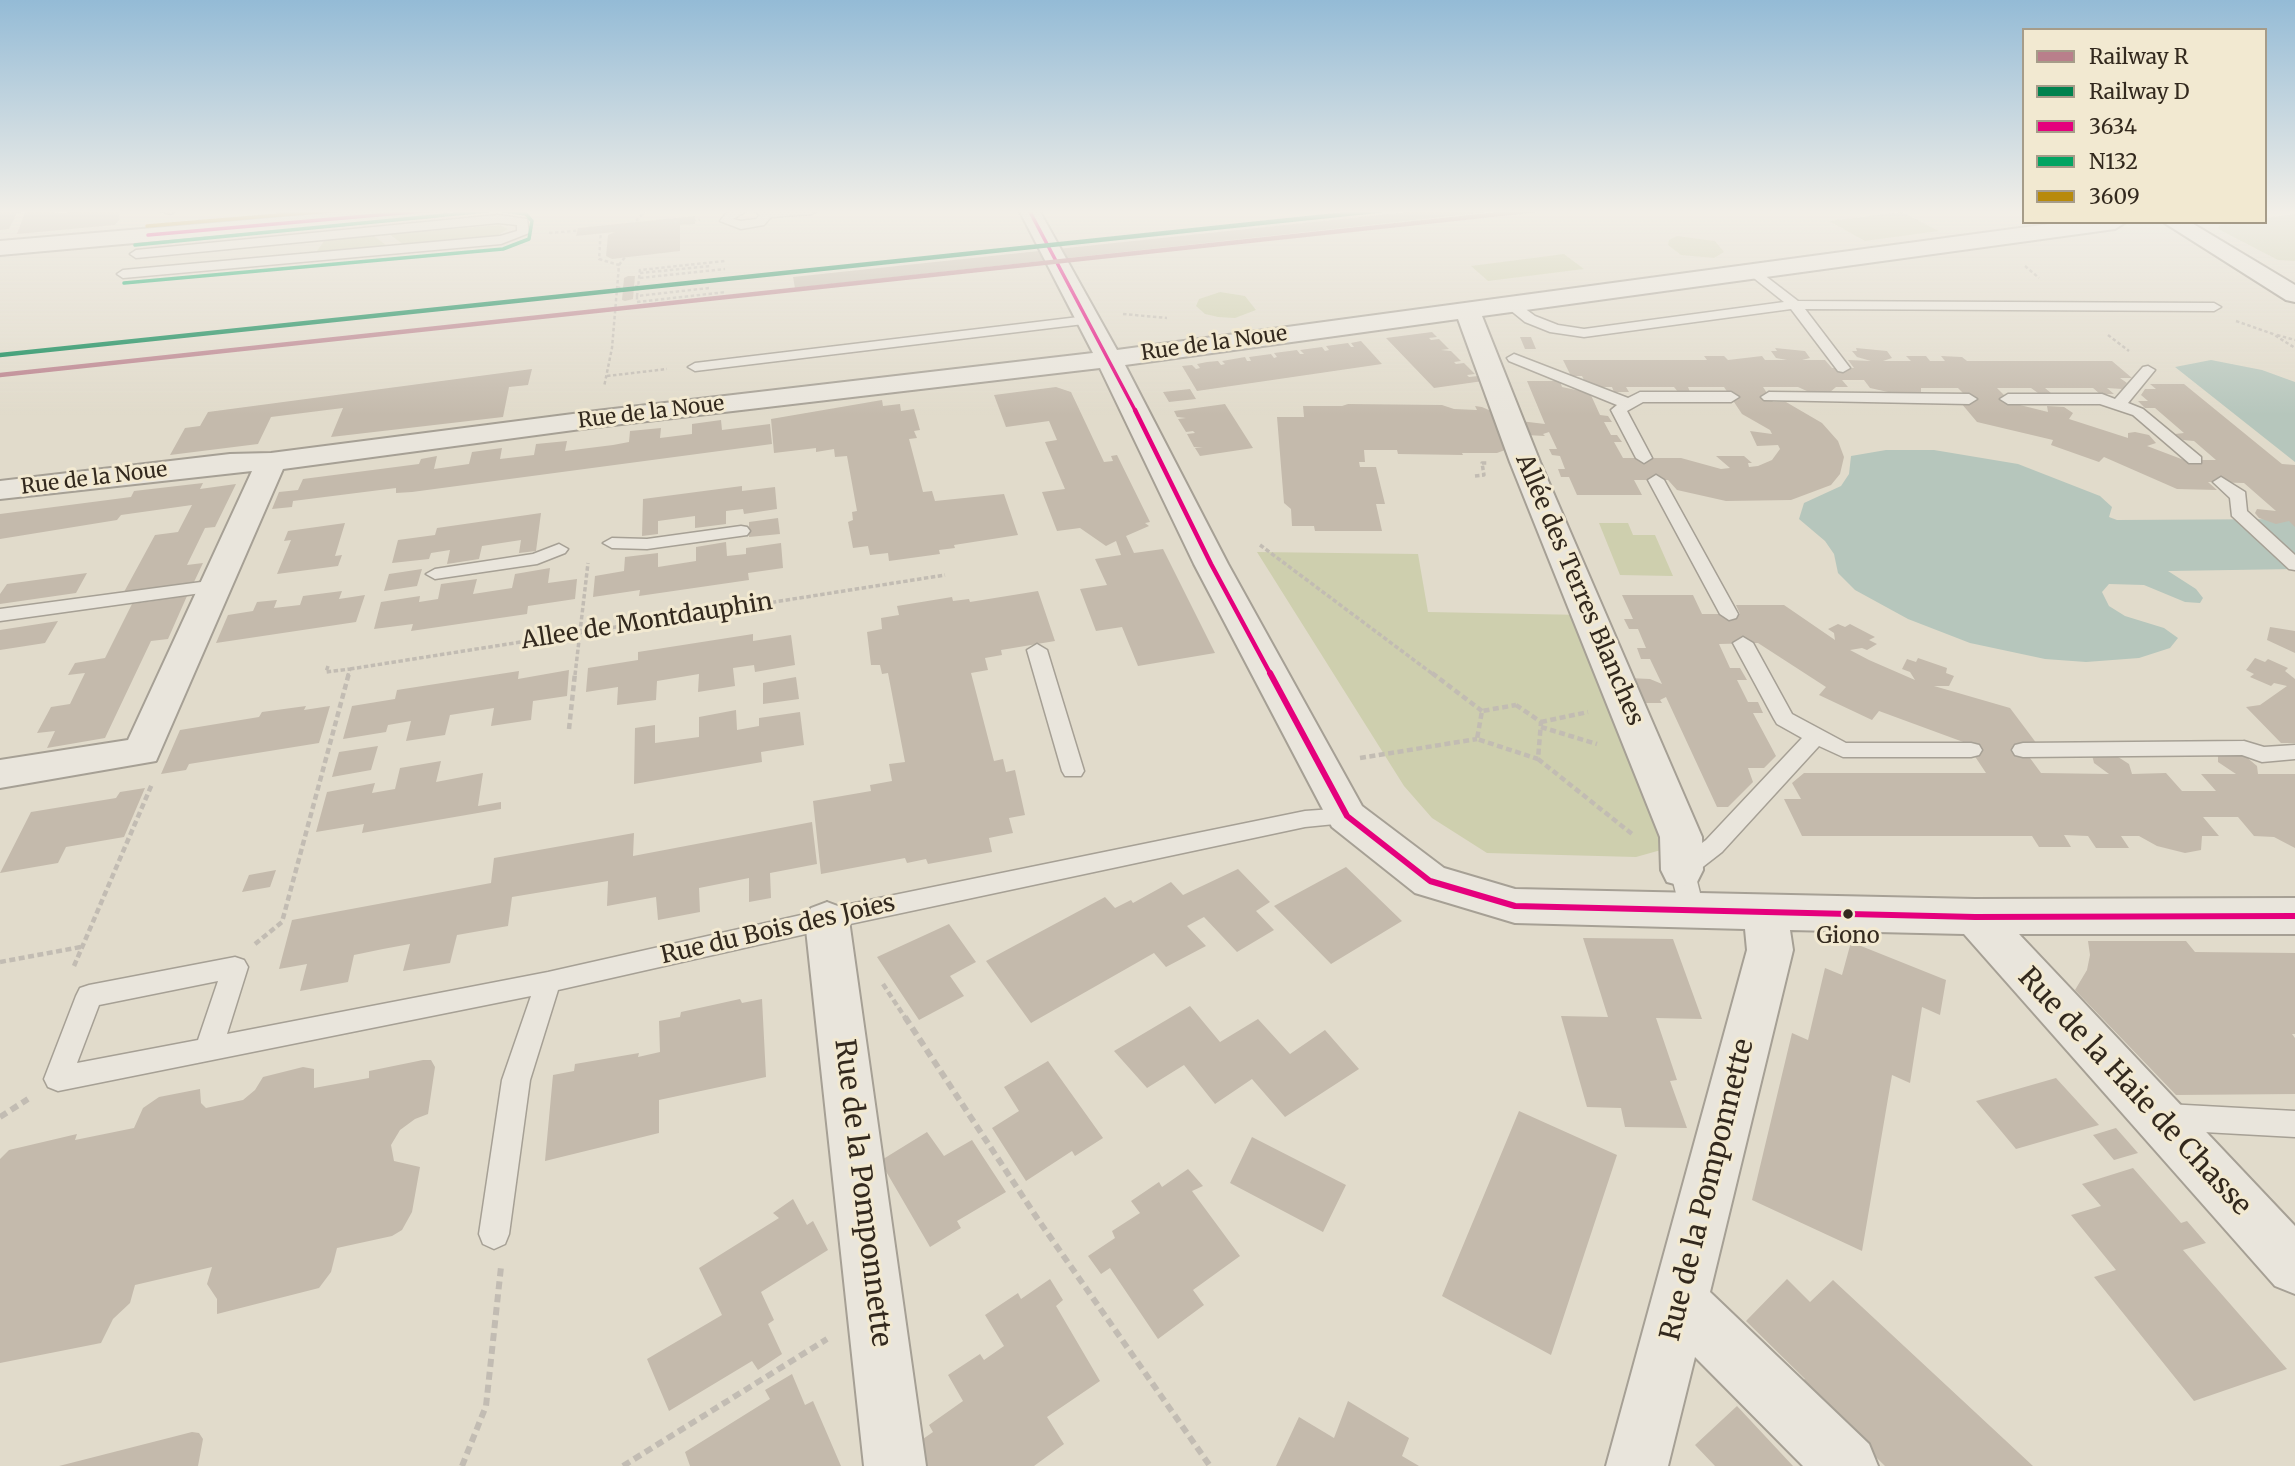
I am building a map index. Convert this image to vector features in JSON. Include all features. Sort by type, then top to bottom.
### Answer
[{"type":"street","points":[[1066,278],[1211,564],[1347,816],[1430,881],[1515,906],[1685,879],[1761,913],[1975,917],[2295,916]]},
{"type":"street","name":"Rue de la Noue","points":[[0,490],[230,463],[271,462],[596,419],[1108,359],[1706,278]]},
{"type":"street","points":[[2268,278],[2295,295]]},
{"type":"street","name":"Allée des Terres Blanches","points":[[1467,310],[1521,451],[1681,837],[1685,879]]},
{"type":"street","points":[[0,774],[142,751],[271,462]]},
{"type":"street","name":"Rue de la Pomponnette","points":[[1637,1466],[1770,950],[1768,931],[1761,913]]},
{"type":"street","name":"Rue de la Pomponnette","points":[[839,917],[876,1308],[895,1466]]},
{"type":"street","name":"Rue de la Haie de Chasse","points":[[1975,917],[2295,1265]]},
{"type":"street","points":[[1680,1302],[1846,1466]]},
{"type":"lane","points":[[1763,278],[1795,305],[1867,397]]},
{"type":"lane","points":[[1511,304],[1530,319],[1555,329],[1584,333],[1795,305],[2214,307]]},
{"type":"lane","points":[[697,366],[1087,320]]},
{"type":"lane","points":[[1514,358],[1629,404]]},
{"type":"lane","points":[[2118,405],[2148,370]]},
{"type":"lane","points":[[1644,458],[1619,410],[1640,397],[1731,397]]},
{"type":"lane","points":[[1769,397],[1969,399]]},
{"type":"lane","points":[[2008,399],[2102,399],[2138,412],[2195,460]]},
{"type":"lane","points":[[1656,480],[1729,614]]},
{"type":"lane","points":[[2221,482],[2239,496],[2238,512],[2295,565]]},
{"type":"lane","points":[[612,542],[647,544],[741,531]]},
{"type":"lane","points":[[435,574],[537,559],[559,549]]},
{"type":"lane","points":[[0,615],[215,586]]},
{"type":"lane","points":[[1743,643],[1784,719],[1843,750],[1971,750]]},
{"type":"lane","points":[[1037,650],[1073,771]]},
{"type":"lane","points":[[1685,879],[1816,736]]},
{"type":"lane","points":[[2023,750],[2244,748],[2262,755],[2295,752]]},
{"type":"lane","name":"Rue du Bois des Joies","points":[[89,996],[58,1079],[548,982],[839,917],[1305,819],[1347,816]]},
{"type":"lane","points":[[89,996],[236,967],[209,1048]]},
{"type":"lane","points":[[495,1230],[516,1080],[548,982]]},
{"type":"lane","points":[[2158,1116],[2217,1122],[2295,1124]]},
{"type":"path","points":[[602,396],[612,348],[618,278]]},
{"type":"path","points":[[640,278],[637,302],[724,293]]},
{"type":"path","points":[[617,289],[639,286]]},
{"type":"path","points":[[637,296],[709,288]]},
{"type":"path","points":[[2231,319],[2295,340]]},
{"type":"path","points":[[2273,334],[2295,348]]},
{"type":"path","points":[[607,376],[697,366]]},
{"type":"path","points":[[1260,545],[1482,711],[1516,705],[1541,722],[1538,759]]},
{"type":"path","points":[[569,729],[589,552]]},
{"type":"path","name":"Allee de Montdauphin","points":[[328,666],[326,672],[944,575]]},
{"type":"path","points":[[225,969],[282,922],[350,669]]},
{"type":"path","points":[[1482,711],[1477,739],[1538,759],[1685,879]]},
{"type":"path","points":[[1541,727],[1630,754],[1647,754]]},
{"type":"path","points":[[89,996],[72,971],[159,764],[142,751]]},
{"type":"path","points":[[839,917],[1037,1218],[1210,1466]]},
{"type":"path","points":[[0,962],[82,947]]},
{"type":"path","points":[[462,1466],[486,1406],[507,1232],[495,1230]]},
{"type":"path","points":[[622,1466],[876,1308]]},
{"type":"green space","points":[[1220,292],[1245,296],[1256,310],[1235,318],[1218,317],[1205,314],[1196,306],[1199,299]]},
{"type":"green space","points":[[1599,523],[1628,523],[1633,535],[1655,535],[1673,576],[1620,575]]},
{"type":"green space","points":[[1257,552],[1418,554],[1428,612],[1584,615],[1668,848],[1636,857],[1487,853],[1432,818],[1404,786]]},
{"type":"shaded area","points":[[2211,360],[2262,370],[2295,382],[2295,462],[2175,367]]},
{"type":"shaded area","points":[[1886,450],[1934,450],[2018,464],[2100,496],[2112,507],[2109,517],[2117,520],[2295,519],[2295,569],[2168,571],[2196,589],[2203,598],[2200,603],[2185,602],[2144,585],[2109,584],[2102,592],[2109,606],[2125,616],[2164,628],[2178,638],[2170,648],[2139,658],[2086,662],[2045,659],[1970,643],[1908,619],[1855,590],[1838,573],[1834,554],[1825,541],[1799,519],[1804,503],[1841,486],[1849,474],[1851,456]]},
{"type":"building","points":[[624,278],[635,278],[633,299],[622,300]]},
{"type":"building","points":[[793,278],[883,278],[795,288]]},
{"type":"building","points":[[1432,332],[1437,337],[1429,338],[1431,340],[1439,339],[1449,349],[1441,350],[1451,351],[1461,361],[1454,362],[1456,364],[1464,363],[1475,374],[1467,375],[1469,377],[1478,376],[1483,381],[1434,388],[1386,338]]},
{"type":"building","points":[[1520,337],[1531,337],[1536,349],[1525,349]]},
{"type":"building","points":[[1361,341],[1382,364],[1197,391],[1182,366],[1192,365],[1196,369],[1200,368],[1197,364],[1207,362],[1218,361],[1221,365],[1225,364],[1222,361],[1245,357],[1247,361],[1251,361],[1249,357],[1271,354],[1274,358],[1277,357],[1274,353],[1297,350],[1304,354],[1300,350],[1322,347],[1325,351],[1329,350],[1326,346],[1348,343],[1354,347],[1351,343]]},
{"type":"building","points":[[1775,348],[1805,351],[1810,358],[1802,360],[1825,360],[1832,368],[1854,368],[1848,360],[1871,361],[1857,357],[1852,351],[1857,351],[1856,348],[1887,351],[1892,358],[1883,361],[1911,361],[1906,356],[1926,356],[1930,361],[1945,361],[1941,356],[1962,357],[1967,361],[2112,361],[2132,378],[2120,378],[2127,383],[2122,389],[2107,388],[2114,394],[2100,394],[2093,388],[2045,388],[2051,393],[2038,393],[2031,388],[1997,388],[2012,403],[2048,412],[2047,406],[2064,407],[2073,413],[2069,419],[2128,438],[2128,433],[2135,432],[2149,435],[2156,443],[2147,446],[2184,460],[2216,460],[2194,441],[2183,440],[2175,434],[2184,433],[2155,408],[2145,408],[2138,401],[2148,401],[2141,395],[2145,389],[2156,389],[2150,384],[2184,384],[2282,464],[2295,465],[2295,527],[2289,521],[2276,524],[2259,518],[2255,513],[2257,509],[2276,511],[2244,483],[2208,482],[2217,490],[2177,489],[2104,457],[2099,462],[2051,445],[2053,440],[1977,422],[1961,403],[1973,403],[1958,388],[1921,388],[1921,392],[1915,394],[1897,394],[1870,388],[1864,380],[1842,380],[1848,387],[1836,387],[1829,393],[1809,392],[1798,387],[1763,387],[1773,402],[1786,402],[1822,423],[1838,441],[1844,457],[1840,474],[1831,485],[1791,500],[1726,501],[1677,490],[1668,480],[1634,480],[1642,495],[1577,495],[1569,477],[1561,477],[1558,469],[1565,469],[1560,456],[1552,455],[1549,449],[1557,449],[1549,432],[1543,434],[1545,436],[1526,435],[1520,421],[1545,424],[1527,381],[1560,381],[1562,387],[1590,393],[1600,415],[1608,416],[1612,422],[1604,422],[1611,435],[1617,435],[1622,442],[1614,442],[1623,458],[1681,458],[1721,469],[1730,468],[1716,456],[1744,456],[1752,463],[1748,463],[1749,467],[1758,466],[1772,460],[1780,449],[1778,445],[1757,446],[1750,431],[1772,434],[1770,430],[1742,414],[1724,387],[1688,387],[1690,392],[1678,392],[1674,387],[1626,387],[1629,392],[1614,392],[1612,387],[1599,387],[1585,382],[1582,376],[1571,376],[1563,360],[1707,360],[1704,356],[1724,356],[1728,360],[1762,356],[1765,360],[1787,360],[1776,358],[1771,351],[1777,351]]},
{"type":"building","points":[[532,369],[528,385],[509,387],[503,417],[331,437],[343,408],[271,417],[258,444],[170,455],[185,428],[200,426],[208,412]]},
{"type":"building","points":[[1056,387],[1071,392],[1104,462],[1113,461],[1111,456],[1117,455],[1150,522],[1145,523],[1149,526],[1126,536],[1134,553],[1163,549],[1215,653],[1138,666],[1122,627],[1096,631],[1080,589],[1107,585],[1095,559],[1121,555],[1116,541],[1106,546],[1080,528],[1057,531],[1042,492],[1065,489],[1045,442],[1057,440],[1049,421],[1006,427],[994,395]]},
{"type":"building","points":[[1190,389],[1196,399],[1169,402],[1163,392]]},
{"type":"building","points":[[882,400],[883,406],[900,404],[901,411],[914,409],[920,430],[914,431],[917,438],[909,439],[923,492],[932,491],[935,501],[1004,494],[1018,535],[954,545],[955,548],[939,550],[940,554],[889,561],[888,553],[870,555],[868,546],[853,548],[848,522],[853,520],[852,512],[857,511],[847,456],[835,457],[834,449],[816,452],[816,448],[774,453],[771,419]]},
{"type":"building","points":[[1225,404],[1253,448],[1200,456],[1195,448],[1203,448],[1194,447],[1187,434],[1195,433],[1186,432],[1178,419],[1186,418],[1177,417],[1174,411]]},
{"type":"building","points":[[1442,405],[1454,409],[1477,410],[1475,406],[1482,407],[1491,411],[1505,450],[1497,453],[1462,453],[1463,455],[1398,454],[1397,450],[1364,450],[1365,462],[1359,462],[1360,467],[1376,467],[1385,504],[1376,504],[1382,531],[1315,531],[1314,526],[1292,526],[1291,509],[1284,503],[1277,417],[1304,417],[1303,406]]},
{"type":"building","points":[[721,420],[722,430],[770,424],[772,444],[412,492],[396,493],[396,488],[293,501],[292,507],[272,509],[279,492],[298,490],[303,479],[419,464],[421,459],[437,456],[434,469],[469,464],[472,452],[502,448],[500,459],[534,455],[536,444],[567,441],[565,451],[613,445],[629,442],[630,431],[661,428],[660,438],[692,434],[692,424]]},
{"type":"building","points":[[203,483],[200,489],[236,484],[215,527],[205,528],[187,565],[203,563],[194,582],[124,592],[155,535],[178,532],[192,505],[121,515],[117,520],[0,539],[0,514],[131,497],[134,491]]},
{"type":"building","points":[[742,486],[742,491],[775,487],[777,509],[744,514],[743,509],[726,511],[726,524],[695,528],[695,516],[658,521],[658,534],[642,536],[643,499]]},
{"type":"building","points":[[541,513],[536,551],[519,553],[521,540],[482,546],[479,559],[447,564],[450,550],[431,553],[429,559],[392,563],[398,540],[435,535],[437,528]]},
{"type":"building","points":[[778,518],[780,534],[749,537],[749,522]]},
{"type":"building","points":[[345,523],[335,556],[342,555],[338,566],[277,574],[291,540],[284,541],[288,531]]},
{"type":"building","points":[[726,542],[727,556],[746,554],[746,548],[781,543],[783,568],[748,573],[749,580],[639,596],[640,590],[593,597],[595,576],[624,571],[625,557],[658,553],[658,567],[696,561],[696,547]]},
{"type":"building","points":[[550,568],[548,583],[577,579],[575,599],[528,606],[527,614],[411,631],[413,624],[374,629],[381,602],[420,596],[419,602],[438,599],[441,584],[477,579],[473,594],[512,588],[515,574]]},
{"type":"building","points":[[422,569],[417,586],[384,591],[389,574]]},
{"type":"building","points":[[87,573],[76,593],[0,604],[0,594],[7,584]]},
{"type":"building","points":[[342,591],[339,599],[365,595],[356,622],[216,643],[228,615],[253,611],[257,602],[277,600],[274,608],[300,605],[303,596]]},
{"type":"building","points":[[1038,591],[1055,641],[1001,650],[1002,655],[985,658],[988,670],[971,673],[994,761],[1003,759],[1006,772],[1015,770],[1025,815],[1009,818],[1013,833],[989,838],[992,852],[928,864],[926,859],[907,863],[905,858],[821,874],[813,801],[871,791],[870,785],[892,781],[889,764],[905,762],[888,673],[882,674],[880,665],[871,665],[867,632],[882,629],[881,618],[899,615],[897,606],[952,597],[953,601],[969,599],[970,602]]},
{"type":"building","points":[[1622,595],[1693,595],[1702,614],[1740,614],[1736,605],[1784,605],[1835,640],[1834,633],[1828,629],[1838,624],[1845,627],[1850,624],[1875,637],[1869,640],[1877,644],[1867,650],[1850,650],[1869,660],[1915,680],[1910,672],[1902,669],[1907,659],[1916,662],[1918,658],[1947,668],[1946,673],[1954,676],[1949,686],[1934,686],[2010,708],[2037,744],[2019,743],[2041,773],[2109,774],[2094,763],[2092,755],[2112,753],[2129,764],[2132,774],[2166,773],[2182,791],[2216,791],[2201,774],[2236,774],[2218,762],[2218,753],[2245,756],[2257,766],[2258,774],[2295,774],[2295,848],[2274,837],[2254,836],[2238,817],[2203,817],[2219,836],[2202,836],[2201,850],[2185,853],[2157,846],[2139,836],[2121,836],[2129,848],[2096,848],[2088,836],[2064,835],[2071,847],[2039,847],[2032,836],[1802,836],[1784,799],[1801,799],[1792,783],[1804,773],[1986,773],[1966,743],[1879,711],[1872,720],[1819,695],[1826,687],[1758,643],[1719,644],[1730,668],[1740,668],[1747,680],[1737,680],[1748,702],[1758,702],[1763,713],[1753,713],[1776,756],[1764,768],[1748,768],[1753,782],[1728,807],[1717,807],[1666,697],[1660,700],[1662,703],[1637,703],[1628,678],[1650,679],[1662,684],[1650,659],[1641,659],[1637,648],[1646,648],[1638,629],[1629,629],[1624,619],[1633,619]]},
{"type":"building","points":[[187,596],[168,639],[151,641],[105,738],[47,748],[55,731],[37,733],[51,707],[70,704],[85,673],[68,675],[75,663],[105,658],[132,604]]},
{"type":"building","points":[[58,621],[45,643],[0,650],[0,630]]},
{"type":"building","points":[[2270,627],[2295,631],[2295,653],[2267,640]]},
{"type":"building","points":[[753,634],[753,641],[791,635],[795,665],[755,672],[754,665],[733,668],[735,686],[698,692],[699,674],[657,681],[656,700],[617,705],[618,687],[586,692],[588,668],[638,660],[638,652]]},
{"type":"building","points":[[2255,658],[2265,662],[2268,659],[2288,668],[2285,671],[2295,679],[2295,743],[2281,743],[2246,707],[2260,705],[2287,686],[2274,683],[2271,686],[2250,677],[2254,674],[2246,670]]},
{"type":"building","points":[[569,670],[567,696],[533,701],[531,720],[491,726],[494,708],[450,715],[445,735],[406,741],[411,721],[388,725],[386,732],[343,739],[352,706],[395,699],[397,690],[519,671],[518,679]]},
{"type":"building","points":[[796,677],[799,699],[763,704],[763,683]]},
{"type":"building","points":[[306,706],[304,710],[330,706],[319,743],[189,764],[186,770],[161,774],[180,730],[259,717],[262,712]]},
{"type":"building","points":[[736,710],[737,730],[759,726],[759,718],[800,712],[804,745],[761,752],[762,762],[634,784],[635,728],[655,725],[655,743],[699,737],[699,717]]},
{"type":"building","points":[[378,746],[371,770],[332,777],[339,752]]},
{"type":"building","points":[[441,761],[436,782],[483,773],[478,806],[501,802],[501,809],[362,833],[364,824],[316,832],[327,792],[375,783],[372,793],[395,789],[400,768]]},
{"type":"building","points":[[145,788],[124,837],[66,847],[58,863],[0,873],[31,812],[116,798],[120,792]]},
{"type":"building","points":[[812,822],[817,864],[770,873],[771,898],[749,902],[749,878],[699,888],[700,912],[658,920],[656,897],[607,906],[608,881],[512,897],[508,926],[457,935],[450,963],[403,971],[410,944],[383,949],[354,955],[348,982],[300,991],[307,964],[279,969],[292,920],[491,883],[494,858],[634,833],[633,856]]},
{"type":"building","points":[[1346,867],[1402,921],[1331,964],[1274,906]]},
{"type":"building","points":[[1238,869],[1270,902],[1256,911],[1274,930],[1237,952],[1204,917],[1187,926],[1206,946],[1166,967],[1154,953],[1031,1023],[986,961],[1105,897],[1115,908],[1131,900],[1133,903],[1171,882],[1183,895]]},
{"type":"building","points":[[276,870],[270,887],[242,892],[249,875]]},
{"type":"building","points":[[949,924],[976,962],[950,976],[964,996],[919,1020],[877,957]]},
{"type":"building","points":[[1583,938],[1673,939],[1702,1019],[1656,1018],[1677,1080],[1670,1081],[1687,1128],[1625,1127],[1621,1108],[1587,1107],[1561,1016],[1608,1017]]},
{"type":"building","points":[[2088,941],[2186,941],[2195,952],[2295,953],[2295,1034],[2292,1034],[2295,1038],[2295,1094],[2176,1095],[2075,990],[2087,970],[2090,955]]},
{"type":"building","points":[[1851,942],[1946,980],[1940,1015],[1922,1007],[1910,1083],[1892,1075],[1862,1251],[1752,1200],[1792,1033],[1808,1040],[1825,968],[1842,975]]},
{"type":"building","points":[[740,999],[742,1003],[762,999],[766,1077],[659,1100],[659,1133],[545,1161],[553,1075],[574,1071],[575,1064],[660,1052],[659,1021],[680,1017],[681,1012]]},
{"type":"building","points":[[1190,1006],[1220,1042],[1258,1019],[1290,1054],[1325,1030],[1359,1069],[1285,1117],[1252,1079],[1215,1104],[1184,1065],[1147,1088],[1114,1051]]},
{"type":"building","points":[[431,1060],[435,1067],[428,1114],[415,1119],[400,1130],[391,1145],[394,1161],[420,1167],[412,1212],[402,1230],[392,1236],[337,1248],[331,1272],[319,1288],[217,1314],[217,1299],[207,1284],[212,1267],[135,1285],[130,1303],[113,1319],[101,1343],[0,1363],[0,1159],[9,1150],[77,1134],[75,1140],[134,1128],[143,1108],[159,1097],[200,1089],[201,1103],[206,1108],[243,1100],[255,1090],[263,1077],[303,1067],[314,1069],[314,1088],[369,1078],[369,1071]]},
{"type":"building","points":[[1048,1061],[1103,1138],[1075,1156],[1072,1151],[1026,1181],[992,1128],[1019,1111],[1004,1087]]},
{"type":"building","points":[[2056,1078],[2099,1125],[2016,1149],[1976,1101]]},
{"type":"building","points":[[1519,1111],[1617,1155],[1551,1355],[1442,1296]]},
{"type":"building","points":[[2116,1128],[2138,1153],[2114,1160],[2093,1135]]},
{"type":"building","points":[[927,1132],[944,1156],[972,1140],[1006,1192],[957,1221],[961,1228],[930,1247],[880,1161]]},
{"type":"building","points":[[1252,1137],[1346,1185],[1323,1232],[1230,1183]]},
{"type":"building","points":[[2133,1168],[2181,1223],[2187,1221],[2206,1243],[2183,1250],[2287,1369],[2194,1401],[2094,1277],[2116,1270],[2071,1215],[2101,1206],[2082,1184]]},
{"type":"building","points":[[1188,1169],[1203,1186],[1192,1191],[1240,1256],[1193,1290],[1204,1305],[1158,1339],[1110,1268],[1101,1274],[1088,1256],[1115,1238],[1112,1231],[1140,1213],[1131,1201],[1159,1182],[1162,1187]]},
{"type":"building","points":[[793,1199],[807,1225],[813,1221],[828,1250],[761,1292],[774,1320],[768,1324],[782,1354],[758,1370],[752,1361],[669,1411],[647,1359],[722,1315],[699,1268],[779,1218],[773,1213]]},
{"type":"building","points":[[1050,1279],[1063,1300],[1056,1306],[1100,1381],[1047,1417],[1064,1444],[1034,1466],[919,1466],[910,1448],[933,1432],[929,1425],[963,1401],[948,1375],[980,1354],[984,1360],[1004,1346],[985,1315],[1018,1293],[1021,1299]]},
{"type":"building","points":[[1787,1279],[1810,1302],[1833,1280],[2033,1466],[1885,1466],[1800,1383],[1805,1379],[1746,1321]]},
{"type":"building","points":[[792,1374],[805,1405],[813,1401],[841,1466],[690,1466],[685,1452],[770,1399],[765,1390]]},
{"type":"building","points":[[1348,1401],[1409,1438],[1402,1456],[1419,1466],[1276,1466],[1299,1417],[1334,1438]]},
{"type":"building","points":[[1737,1406],[1793,1466],[1715,1466],[1695,1445]]},
{"type":"building","points":[[192,1432],[199,1433],[203,1439],[198,1466],[59,1466]]},
{"type":"rail line","name":"D","points":[[0,355],[732,278]]},
{"type":"rail line","name":"R","points":[[0,375],[900,278]]},
{"type":"transit line","name":"N132","points":[[124,283],[175,278]]},
{"type":"transit line","name":"3634","points":[[1066,278],[1124,387],[1211,564],[1347,816],[1430,881],[1515,906],[1975,917],[2295,916]]},
{"type":"place","name":"Giono","points":[[1848,914]]}]
